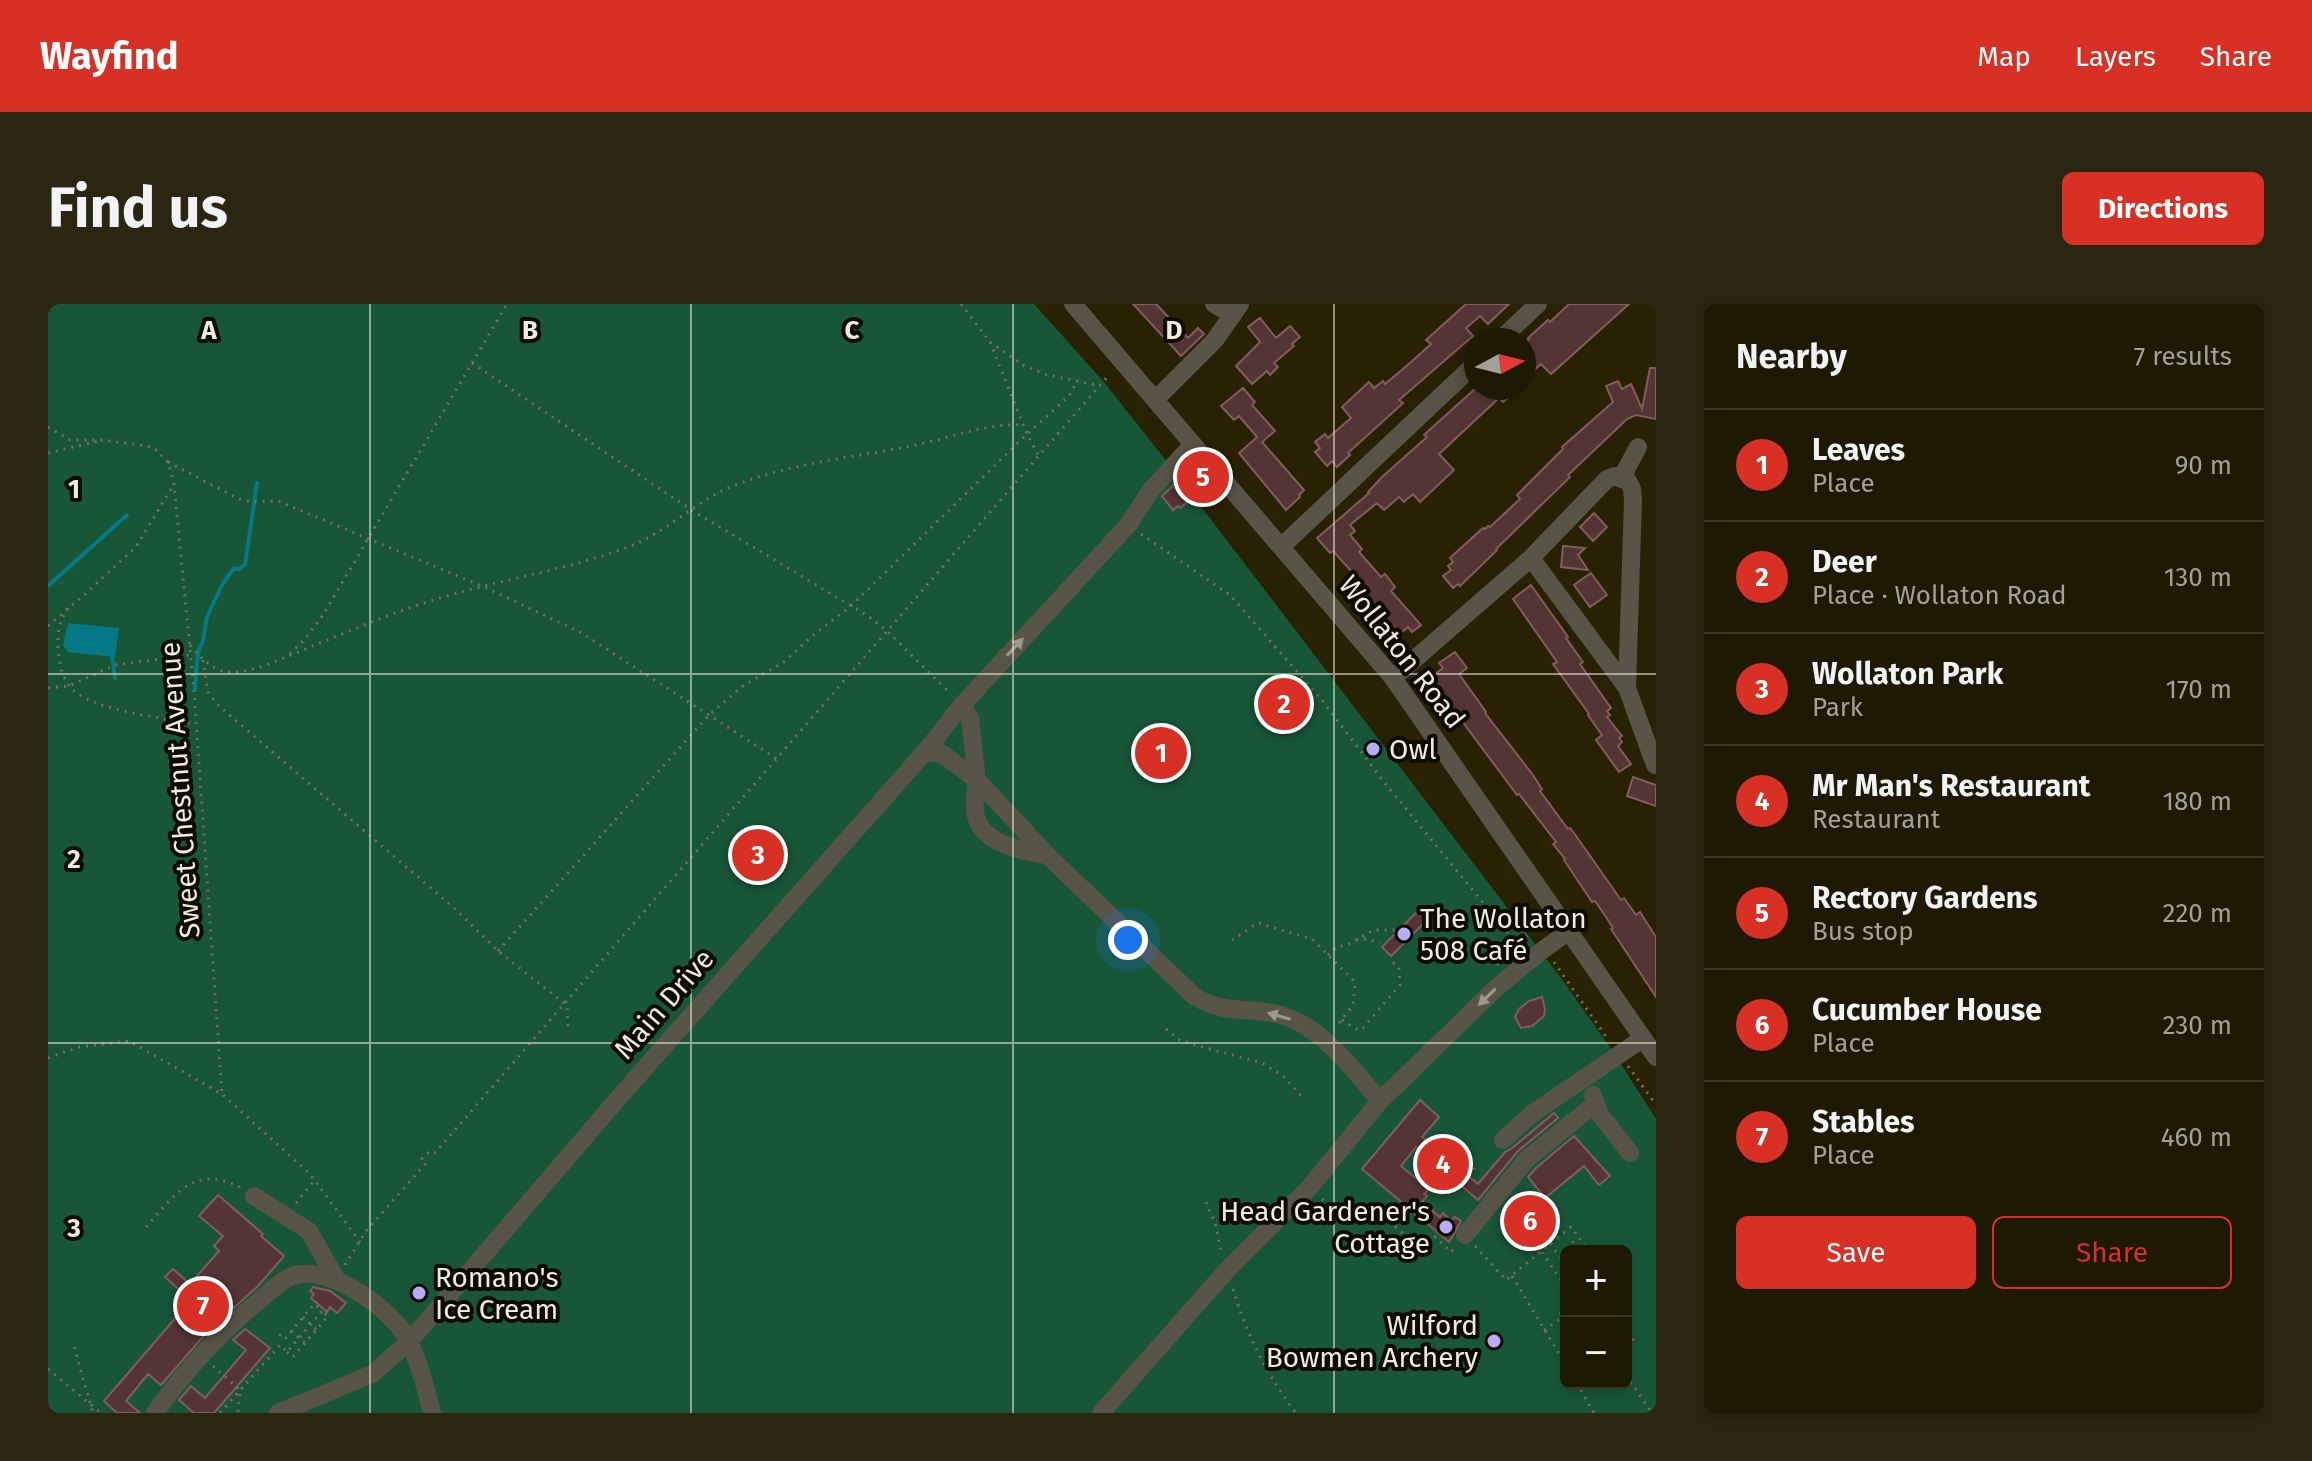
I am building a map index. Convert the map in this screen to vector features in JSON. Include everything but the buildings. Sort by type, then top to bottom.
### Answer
[{"type":"street","name":"Wollaton Road","points":[[1073,304],[1393,678],[1656,1057]]},
{"type":"street","points":[[1155,400],[1215,340],[1236,310],[1214,304]]},
{"type":"street","points":[[1513,328],[1538,304]]},
{"type":"street","points":[[1281,547],[1464,374]]},
{"type":"street","name":"Main Drive","points":[[278,1413],[372,1374],[409,1342],[628,1087],[924,753],[962,705],[1128,525],[1151,490],[1193,444]]},
{"type":"street","points":[[1621,479],[1638,447]]},
{"type":"street","points":[[1393,678],[1531,558],[1607,479],[1615,476],[1628,481],[1633,500],[1627,688]]},
{"type":"street","points":[[1531,558],[1627,688],[1655,765]]},
{"type":"street","points":[[962,705],[970,718],[977,780],[974,803],[979,825],[998,842],[1047,855]]},
{"type":"street","points":[[924,753],[941,753],[977,780],[1047,855],[1194,996],[1229,1011],[1260,1011],[1284,1016],[1310,1028],[1325,1040],[1380,1101]]},
{"type":"street","points":[[1101,1413],[1227,1270],[1309,1188],[1380,1101],[1495,989],[1569,931]]},
{"type":"street","points":[[1503,1140],[1533,1113],[1642,1039]]},
{"type":"street","points":[[1589,1075],[1599,1113],[1630,1153]]},
{"type":"street","points":[[1465,1235],[1527,1159],[1596,1103]]},
{"type":"street","points":[[254,1196],[309,1231],[336,1279]]},
{"type":"street","points":[[155,1413],[181,1377],[235,1320],[287,1278],[298,1274],[317,1274],[336,1279],[365,1297],[400,1328],[409,1342],[432,1413]]},
{"type":"path","points":[[283,659],[306,638],[323,615],[507,304]]},
{"type":"path","points":[[961,304],[990,342],[1023,425],[1039,456]]},
{"type":"path","points":[[990,342],[1023,365],[1044,374],[1100,386]]},
{"type":"path","points":[[472,363],[693,511],[887,631],[962,705]]},
{"type":"path","points":[[336,1279],[366,1231],[426,1163],[422,1159],[430,1151],[435,1153],[1108,376]]},
{"type":"path","points":[[498,951],[709,715],[744,685],[784,662],[851,606],[1069,396],[1077,381]]},
{"type":"path","points":[[48,688],[69,686],[113,666],[198,656],[219,671],[241,672],[264,666],[440,598],[631,546],[732,486],[781,470],[923,444],[1003,424],[1023,425]]},
{"type":"path","points":[[48,427],[70,440],[103,440],[153,447],[168,462],[239,499],[278,501],[484,587],[580,632],[777,759]]},
{"type":"path","points":[[48,453],[103,440]]},
{"type":"path","name":"Sweet Chestnut Avenue","points":[[168,462],[174,484],[190,645],[198,656],[197,724],[222,1094]]},
{"type":"path","points":[[48,626],[136,547],[174,484]]},
{"type":"path","points":[[1128,525],[1230,595],[1321,699],[1384,782],[1517,944]]},
{"type":"path","points":[[68,608],[59,620],[57,639],[62,670],[69,686],[80,696],[122,711],[197,724]]},
{"type":"path","points":[[198,656],[208,692],[219,706],[454,908],[498,951],[565,1004],[568,1028]]},
{"type":"path","points":[[1232,940],[1258,923],[1312,939],[1355,982],[1353,1005],[1325,1040]]},
{"type":"path","points":[[1328,955],[1336,947],[1347,945],[1374,930],[1396,930]]},
{"type":"path","points":[[1353,940],[1367,939],[1380,943]]},
{"type":"path","points":[[1544,949],[1656,1105]]},
{"type":"path","points":[[1342,1020],[1350,1027],[1363,1028],[1400,985],[1399,969],[1390,959]]},
{"type":"path","points":[[1166,1029],[1181,1041],[1262,1063],[1283,1076],[1303,1098]]},
{"type":"path","points":[[48,1058],[79,1047],[129,1041],[222,1094],[314,1180],[360,1242]]},
{"type":"path","points":[[1431,1144],[1439,1134]]},
{"type":"path","points":[[1422,1153],[1421,1175],[1431,1187],[1441,1194],[1450,1193],[1460,1186]]},
{"type":"path","points":[[1469,1176],[1476,1166]]},
{"type":"path","points":[[146,1227],[191,1182],[216,1179],[229,1182],[254,1196]]},
{"type":"path","points":[[288,1217],[314,1180]]},
{"type":"path","points":[[1206,1202],[1215,1223],[1241,1317],[1281,1394],[1296,1413]]},
{"type":"path","points":[[1328,1204],[1341,1209],[1361,1207],[1379,1215],[1422,1252],[1435,1237],[1451,1252],[1465,1235],[1506,1280],[1529,1266],[1571,1227],[1584,1245]]},
{"type":"path","points":[[1573,1245],[1579,1238]]},
{"type":"path","points":[[1550,1244],[1560,1256]]},
{"type":"path","points":[[1542,1252],[1560,1279]]},
{"type":"path","points":[[1512,1276],[1560,1355]]},
{"type":"path","points":[[1556,1284],[1560,1281]]},
{"type":"path","points":[[1527,1301],[1532,1297]]},
{"type":"path","points":[[220,1413],[314,1304],[328,1316],[293,1357],[280,1345]]},
{"type":"path","points":[[287,1352],[322,1311]]},
{"type":"path","points":[[303,1317],[317,1330]]},
{"type":"path","points":[[1544,1330],[1560,1320]]},
{"type":"path","points":[[291,1331],[305,1343]]},
{"type":"path","points":[[276,1332],[285,1339]]},
{"type":"path","points":[[74,1347],[93,1413]]},
{"type":"path","points":[[48,1369],[101,1413]]},
{"type":"path","points":[[223,1376],[240,1390]]},
{"type":"path","points":[[1632,1384],[1652,1413]]},
{"type":"path","points":[[1580,1389],[1594,1413]]},
{"type":"path","points":[[238,1413],[240,1390]]},
{"type":"green space","points":[[48,304],[1034,304],[1104,382],[1164,458],[1561,978],[1656,1119],[1656,1413],[48,1413]]},
{"type":"water","points":[[68,623],[119,628],[115,657],[68,652],[63,645]]},
{"type":"waterway","points":[[195,689],[197,661],[207,617],[233,569],[245,565],[257,483],[255,494]]},
{"type":"waterway","points":[[48,586],[127,515]]},
{"type":"waterway","points":[[112,657],[115,678]]},
{"type":"place","name":"Rectory Gardens","points":[[1203,477]]},
{"type":"place","name":"Deer","points":[[1284,704]]},
{"type":"place","name":"Owl","points":[[1373,749]]},
{"type":"place","name":"Leaves","points":[[1161,753]]},
{"type":"place","name":"Wollaton Park","points":[[758,855]]},
{"type":"place","name":"The Wollaton 508 Café","points":[[1404,934]]},
{"type":"place","name":"Mr Man's Restaurant","points":[[1443,1164]]},
{"type":"place","name":"Cucumber House","points":[[1530,1221]]},
{"type":"place","name":"Head Gardener's Cottage","points":[[1446,1227]]},
{"type":"place","name":"Romano's Ice Cream","points":[[419,1293]]},
{"type":"place","name":"Stables","points":[[203,1306]]},
{"type":"place","name":"Wilford Bowmen Archery","points":[[1494,1341]]}]
